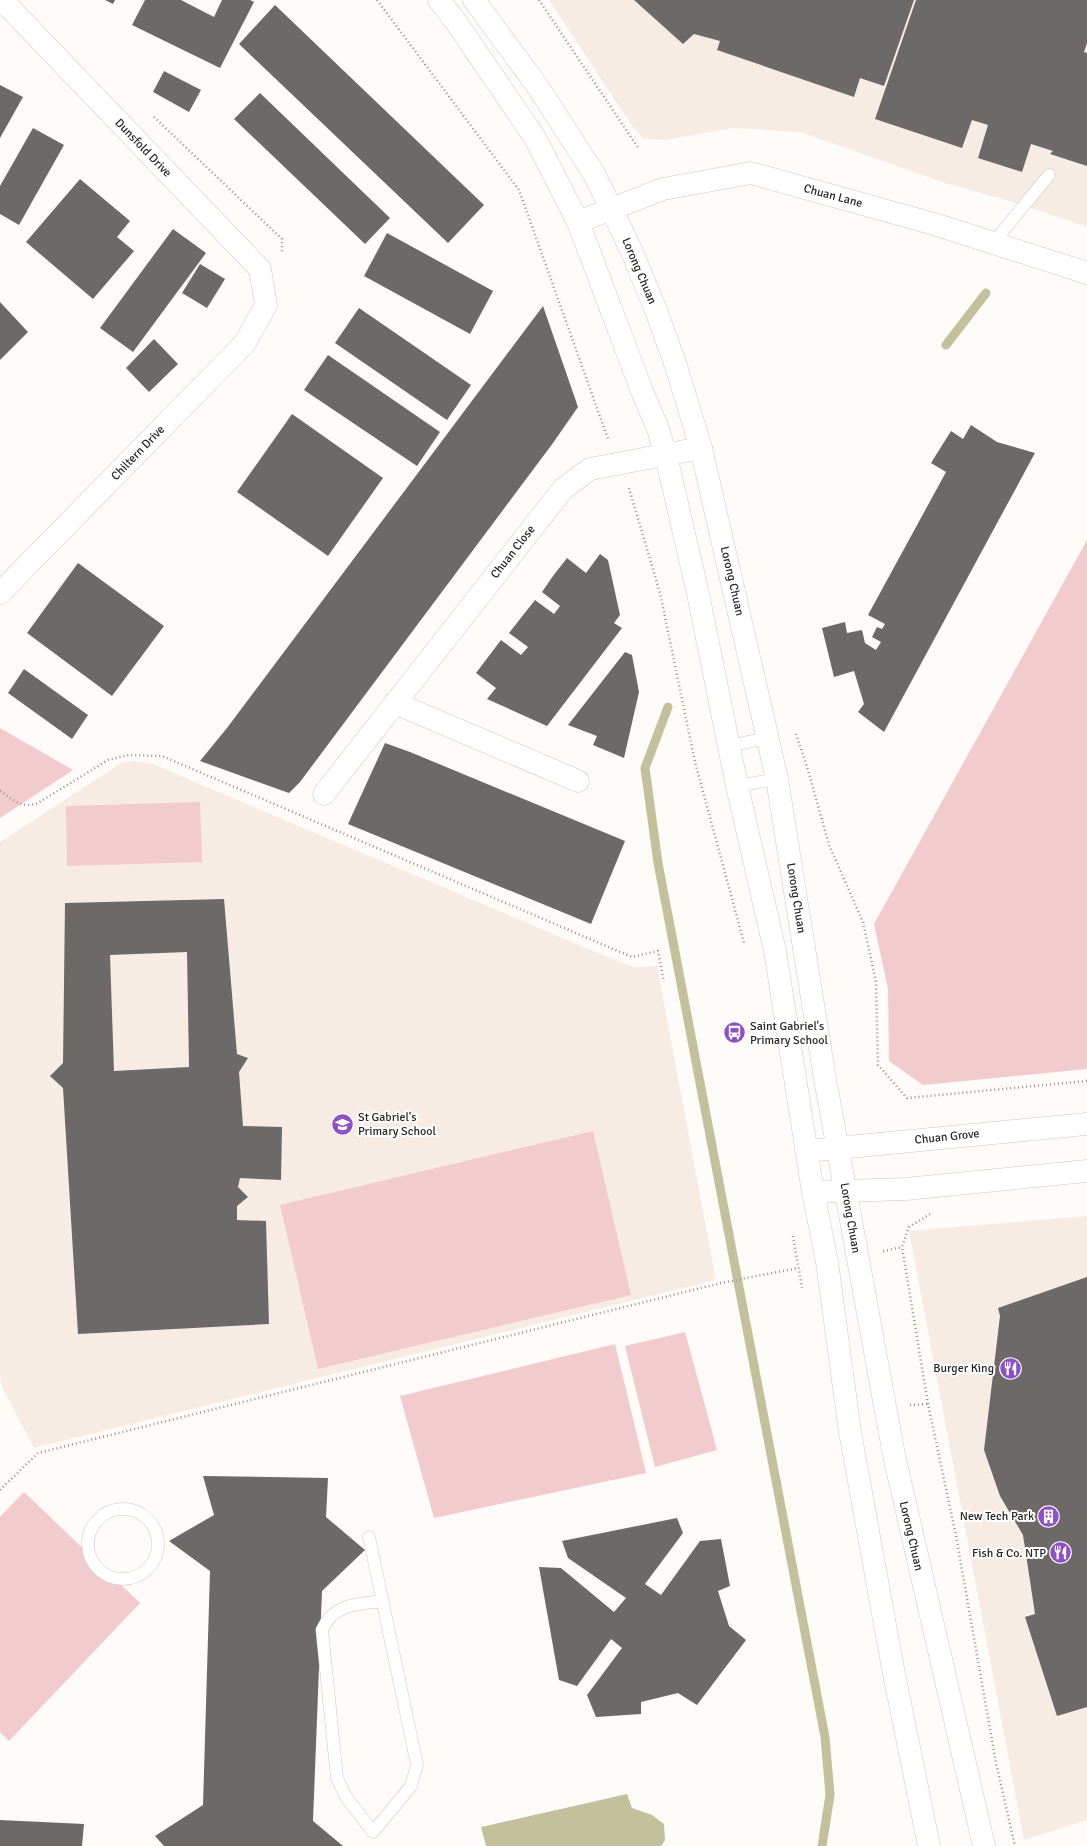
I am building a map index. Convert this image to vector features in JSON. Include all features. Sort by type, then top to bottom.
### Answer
[{"type":"main road","name":"Dunsfold Drive","points":[[2,0],[260,269],[266,305]]},
{"type":"main road","points":[[439,0],[456,22],[535,138],[578,222],[642,391],[658,429],[666,456],[697,589],[737,786],[775,951],[813,1192],[827,1262],[852,1440],[893,1669],[929,1846]]},
{"type":"main road","name":"Lorong Chuan","points":[[474,0],[538,87],[594,174],[632,252],[657,313],[676,366],[701,448],[777,779],[845,1190],[894,1455],[984,1846]]},
{"type":"main road","name":"Chuan Lane","points":[[578,222],[663,189],[751,173],[934,224],[1087,273]]},
{"type":"main road","name":"Chiltern Drive","points":[[0,593],[245,344],[266,305]]},
{"type":"main road","name":"Chuan Close","points":[[324,794],[563,489],[590,469],[666,456],[701,448]]},
{"type":"main road","points":[[395,703],[578,781]]},
{"type":"main road","name":"Chuan Grove","points":[[807,1151],[1087,1124]]},
{"type":"main road","points":[[813,1192],[906,1189],[1087,1171]]},
{"type":"lane","points":[[993,243],[1049,175]]},
{"type":"lane","points":[[729,746],[767,738]]},
{"type":"lane","points":[[737,786],[777,779]]},
{"type":"lane","points":[[129,1509],[142,1514],[152,1523],[158,1536],[159,1549],[154,1562],[145,1573],[132,1579],[118,1580],[105,1575],[95,1566],[89,1554],[88,1540],[93,1526],[102,1516],[115,1510],[129,1509]]},
{"type":"lane","points":[[369,1536],[383,1601],[399,1676],[417,1765],[411,1786],[373,1832],[346,1797],[337,1778],[322,1630],[327,1619],[336,1611],[353,1605],[383,1601]]},
{"type":"path","points":[[377,0],[519,190],[612,450],[620,464],[628,486],[660,593],[695,762],[737,916]]},
{"type":"path","points":[[539,0],[639,149]]},
{"type":"path","points":[[149,113],[282,239],[283,262]]},
{"type":"path","points":[[796,734],[808,770],[829,845],[863,922],[876,982],[878,1065],[907,1098],[1087,1081]]},
{"type":"path","points":[[0,791],[21,805],[30,806],[38,803],[108,760],[129,755],[162,756],[632,957],[658,951],[664,982]]},
{"type":"path","points":[[934,1212],[909,1227],[902,1247],[928,1404],[956,1536],[996,1763],[1015,1846]]},
{"type":"path","points":[[0,1490],[38,1453],[721,1283],[773,1273]]},
{"type":"shaded area","points":[[549,0],[1087,0],[1087,227],[1013,202],[948,184],[800,132],[733,128],[666,140],[644,139],[632,126]]},
{"type":"shaded area","points":[[1087,540],[1087,1069],[923,1085],[889,1061],[888,989],[874,924]]},
{"type":"shaded area","points":[[0,728],[73,770],[0,818]]},
{"type":"shaded area","name":"St Gabriel's Primary School","points":[[136,761],[153,764],[598,953],[634,967],[657,966],[716,1280],[34,1448],[1,1385],[0,1372],[0,842],[123,762]]},
{"type":"shaded area","points":[[200,802],[202,862],[67,866],[66,806]]},
{"type":"shaded area","points":[[593,1131],[631,1295],[318,1369],[280,1205]]},
{"type":"shaded area","points":[[1087,1216],[1087,1820],[1024,1840],[909,1231]]},
{"type":"shaded area","points":[[685,1332],[717,1450],[655,1467],[625,1346]]},
{"type":"shaded area","points":[[615,1344],[646,1473],[434,1518],[400,1396]]},
{"type":"shaded area","points":[[24,1492],[140,1603],[9,1741],[0,1732],[0,1517]]},
{"type":"shaded area","points":[[627,1794],[632,1808],[652,1815],[664,1824],[665,1840],[661,1846],[486,1846],[481,1827]]},
{"type":"building","points":[[105,0],[115,0],[113,4]]},
{"type":"building","points":[[145,0],[181,0],[214,17],[222,0],[250,0],[254,2],[220,68],[132,25]]},
{"type":"building","points":[[634,0],[914,0],[884,86],[860,78],[854,97],[717,50],[720,41],[694,34],[683,44]]},
{"type":"building","points":[[916,0],[1087,0],[1087,43],[1084,52],[1087,53],[1087,166],[1050,154],[1053,151],[1031,144],[1022,172],[978,158],[988,125],[972,120],[962,148],[875,119]]},
{"type":"building","points":[[275,5],[484,205],[448,243],[239,44]]},
{"type":"building","points":[[164,71],[201,90],[189,112],[153,92]]},
{"type":"building","points":[[0,85],[23,97],[0,138]]},
{"type":"building","points":[[260,93],[390,218],[365,244],[234,119]]},
{"type":"building","points":[[33,128],[64,145],[19,225],[0,214],[0,186]]},
{"type":"building","points":[[80,179],[130,221],[117,237],[134,251],[93,299],[26,242]]},
{"type":"building","points":[[173,229],[206,253],[133,352],[100,328]]},
{"type":"building","points":[[387,233],[493,291],[470,334],[364,276]]},
{"type":"building","points":[[200,264],[225,279],[207,308],[182,293]]},
{"type":"building","points":[[0,302],[28,332],[0,360]]},
{"type":"building","points":[[543,306],[578,407],[553,443],[300,782],[289,793],[200,761],[227,728]]},
{"type":"building","points":[[359,308],[471,385],[447,420],[335,343]]},
{"type":"building","points":[[154,339],[178,364],[149,392],[126,368]]},
{"type":"building","points":[[328,355],[440,432],[417,466],[304,390]]},
{"type":"building","points":[[292,414],[383,478],[328,556],[237,492]]},
{"type":"building","points":[[971,425],[997,442],[1035,453],[884,732],[858,712],[864,704],[854,671],[834,677],[822,628],[845,622],[847,633],[862,630],[865,643],[876,650],[881,642],[872,637],[877,627],[882,629],[885,624],[868,615],[946,472],[931,463],[951,431],[963,439]]},
{"type":"building","points":[[600,554],[608,560],[620,615],[614,623],[622,628],[547,726],[487,699],[496,688],[476,673],[501,640],[521,655],[528,647],[509,633],[535,600],[554,614],[560,606],[542,592],[567,558],[586,573]]},
{"type":"building","points":[[78,563],[164,626],[112,696],[27,633]]},
{"type":"building","points":[[625,652],[632,655],[639,692],[624,758],[593,745],[597,736],[568,725]]},
{"type":"building","points":[[24,669],[88,715],[72,739],[8,693]]},
{"type":"building","points":[[385,743],[625,841],[591,924],[348,824]]},
{"type":"building","points":[[224,899],[237,1054],[248,1058],[239,1072],[243,1126],[282,1127],[281,1180],[240,1178],[238,1187],[248,1197],[237,1206],[237,1220],[266,1221],[269,1324],[78,1334],[63,1088],[50,1076],[63,1063],[65,903]],"holes":[[[187,952],[189,1067],[114,1071],[110,955]]]},
{"type":"building","name":"New Tech Park","points":[[1087,1277],[1087,1707],[1057,1716],[1025,1617],[1035,1614],[1023,1535],[1000,1496],[984,1450],[1000,1316],[998,1308]]},
{"type":"building","points":[[203,1476],[328,1478],[326,1517],[365,1550],[322,1591],[313,1821],[343,1846],[164,1846],[155,1836],[203,1805],[210,1571],[169,1541],[214,1515]]},
{"type":"building","points":[[677,1518],[683,1533],[645,1584],[661,1595],[700,1541],[721,1539],[730,1586],[718,1591],[729,1626],[746,1640],[697,1705],[678,1693],[641,1702],[641,1714],[596,1717],[587,1695],[622,1648],[611,1639],[577,1686],[559,1680],[539,1567],[561,1568],[614,1612],[626,1598],[568,1558],[562,1541]]},
{"type":"building","points":[[0,1820],[84,1824],[82,1846],[0,1846]]},
{"type":"waterway","points":[[946,345],[986,293]]},
{"type":"waterway","points":[[668,707],[645,768],[658,863],[825,1737],[830,1795],[822,1846]]},
{"type":"place","name":"Saint Gabriel's Primary School","points":[[734,1033]]},
{"type":"place","name":"St Gabriel's Primary School","points":[[343,1124]]},
{"type":"place","name":"Burger King","points":[[1010,1368]]},
{"type":"place","name":"New Tech Park","points":[[1049,1516]]},
{"type":"place","name":"Fish & Co. NTP","points":[[1061,1553]]}]
